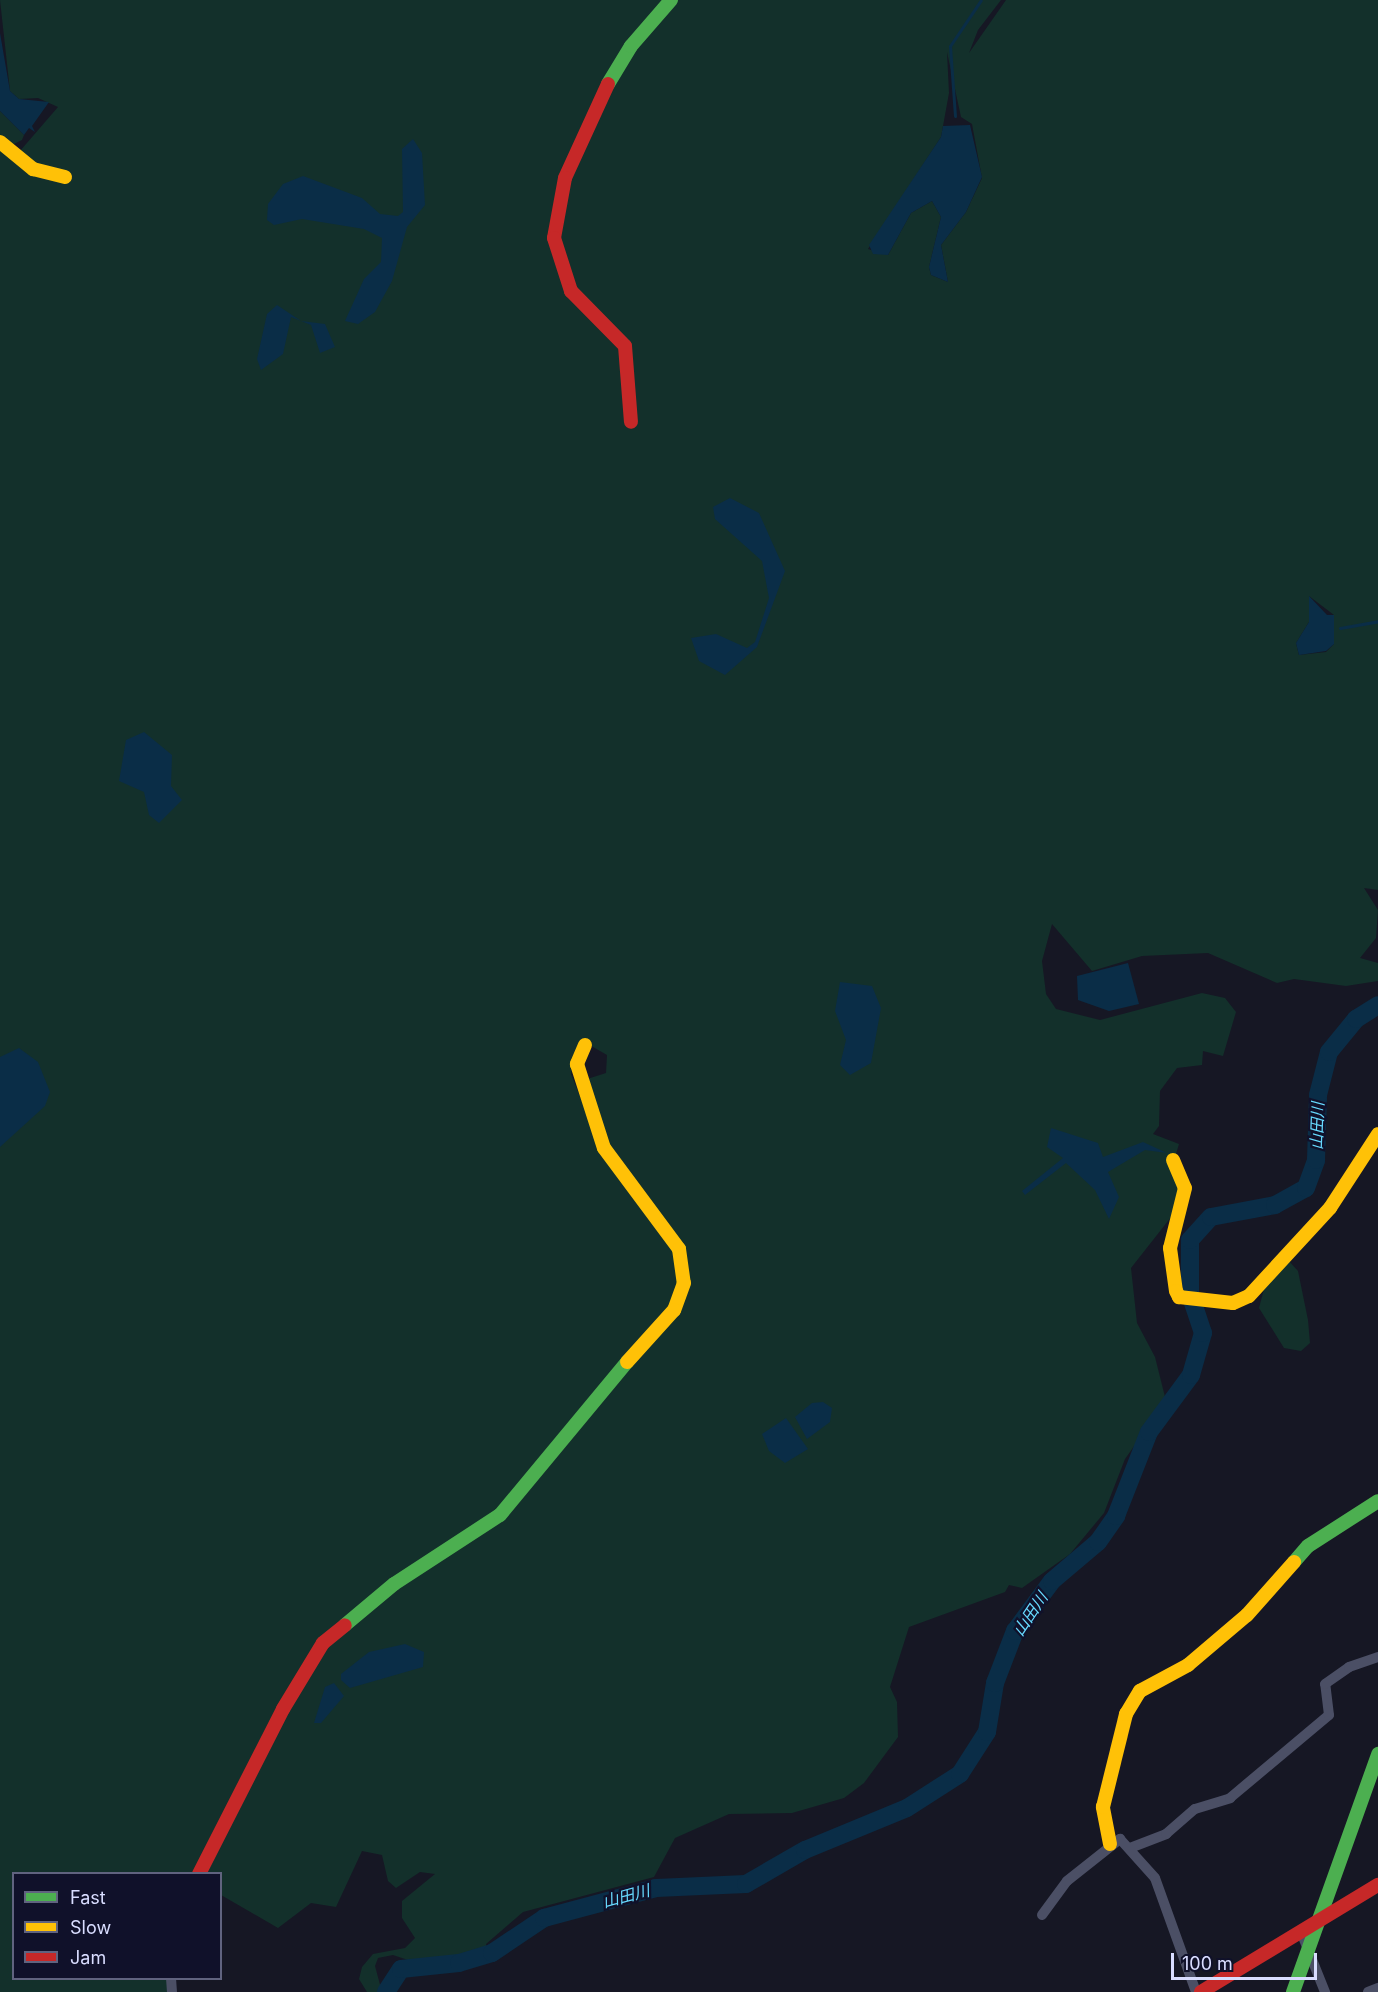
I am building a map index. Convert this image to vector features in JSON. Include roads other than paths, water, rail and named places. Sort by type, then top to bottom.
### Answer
[{"type":"street","points":[[631,422],[628,358],[619,338],[571,291],[559,267],[554,238],[565,178],[595,106],[631,46],[670,0]]},
{"type":"street","points":[[0,142],[33,169],[65,177]]},
{"type":"street","points":[[200,1872],[323,1643],[394,1584],[479,1532],[513,1503],[593,1399],[668,1320],[681,1296],[679,1249],[604,1148],[577,1064],[585,1045]]},
{"type":"street","points":[[1173,1160],[1185,1188],[1170,1248],[1174,1285],[1182,1298],[1233,1303],[1249,1296],[1330,1208],[1378,1134]]},
{"type":"street","points":[[1110,1844],[1103,1807],[1126,1714],[1140,1691],[1188,1665],[1247,1615],[1308,1546],[1378,1501]]},
{"type":"street","points":[[1131,1848],[1166,1834],[1195,1809],[1230,1798],[1326,1719],[1325,1684],[1349,1667],[1378,1657]]},
{"type":"street","points":[[1293,1992],[1318,1922],[1374,1782],[1378,1754]]},
{"type":"street","points":[[1042,1915],[1067,1881],[1110,1844],[1120,1839],[1131,1848],[1155,1878],[1196,1992]]},
{"type":"street","points":[[1201,1992],[1378,1885]]},
{"type":"street","points":[[1302,1932],[1307,1952],[1325,1992]]},
{"type":"street","points":[[1368,1992],[1378,1988]]},
{"type":"water","points":[[0,33],[10,91],[19,99],[49,102],[32,126],[35,132],[29,128],[24,135],[0,111]]},
{"type":"water","points":[[970,125],[982,177],[966,212],[941,245],[948,282],[931,275],[929,267],[941,217],[932,201],[911,213],[888,255],[873,254],[869,245],[941,137],[943,126]]},
{"type":"water","points":[[413,139],[422,153],[425,205],[407,227],[392,281],[375,312],[358,324],[345,321],[364,279],[381,262],[382,238],[364,229],[302,219],[274,225],[267,220],[268,204],[283,184],[303,176],[362,198],[380,214],[398,216],[403,212],[402,149]]},
{"type":"water","points":[[277,305],[301,321],[291,317],[283,354],[261,370],[257,359],[267,314]]},
{"type":"water","points":[[301,321],[325,324],[335,347],[320,353],[311,325]]},
{"type":"water","points":[[730,498],[759,513],[785,571],[757,647],[725,675],[699,661],[691,638],[716,634],[747,648],[755,642],[769,598],[762,561],[715,519],[713,507]]},
{"type":"water","points":[[1309,596],[1327,615],[1334,615],[1334,644],[1326,651],[1299,655],[1296,643],[1309,622]]},
{"type":"water","points":[[144,732],[172,755],[171,786],[182,800],[159,823],[149,815],[144,792],[119,781],[126,740]]},
{"type":"water","points":[[1128,963],[1139,1004],[1109,1011],[1078,1000],[1077,976]]},
{"type":"water","points":[[840,982],[872,986],[881,1008],[871,1063],[850,1075],[840,1065],[846,1040],[835,1011]]},
{"type":"water","points":[[19,1048],[38,1062],[50,1092],[45,1106],[0,1147],[0,1057]]},
{"type":"water","points":[[1051,1128],[1098,1143],[1103,1157],[1143,1142],[1167,1153],[1145,1150],[1108,1172],[1119,1197],[1109,1219],[1095,1190],[1066,1163],[1025,1195],[1022,1191],[1063,1158],[1047,1147]]},
{"type":"water","points":[[823,1402],[832,1408],[830,1422],[807,1439],[795,1417],[812,1403]]},
{"type":"water","points":[[786,1418],[808,1449],[785,1463],[769,1451],[762,1434]]},
{"type":"water","points":[[405,1644],[424,1652],[423,1667],[350,1688],[341,1680],[341,1674],[369,1652]]},
{"type":"water","points":[[334,1683],[344,1696],[321,1723],[314,1723],[325,1687]]},
{"type":"waterway","points":[[955,116],[950,46],[981,0]]},
{"type":"waterway","points":[[1340,628],[1378,621]]},
{"type":"waterway","name":"山田川","points":[[386,1992],[401,1969],[459,1963],[492,1953],[544,1918],[656,1888],[746,1884],[805,1850],[907,1808],[960,1774],[987,1732],[995,1683],[1015,1631],[1052,1581],[1098,1542],[1116,1516],[1149,1432],[1191,1375],[1203,1333],[1190,1294],[1190,1240],[1211,1217],[1275,1205],[1306,1188],[1316,1160],[1318,1095],[1329,1052],[1356,1019],[1378,1005]]}]
